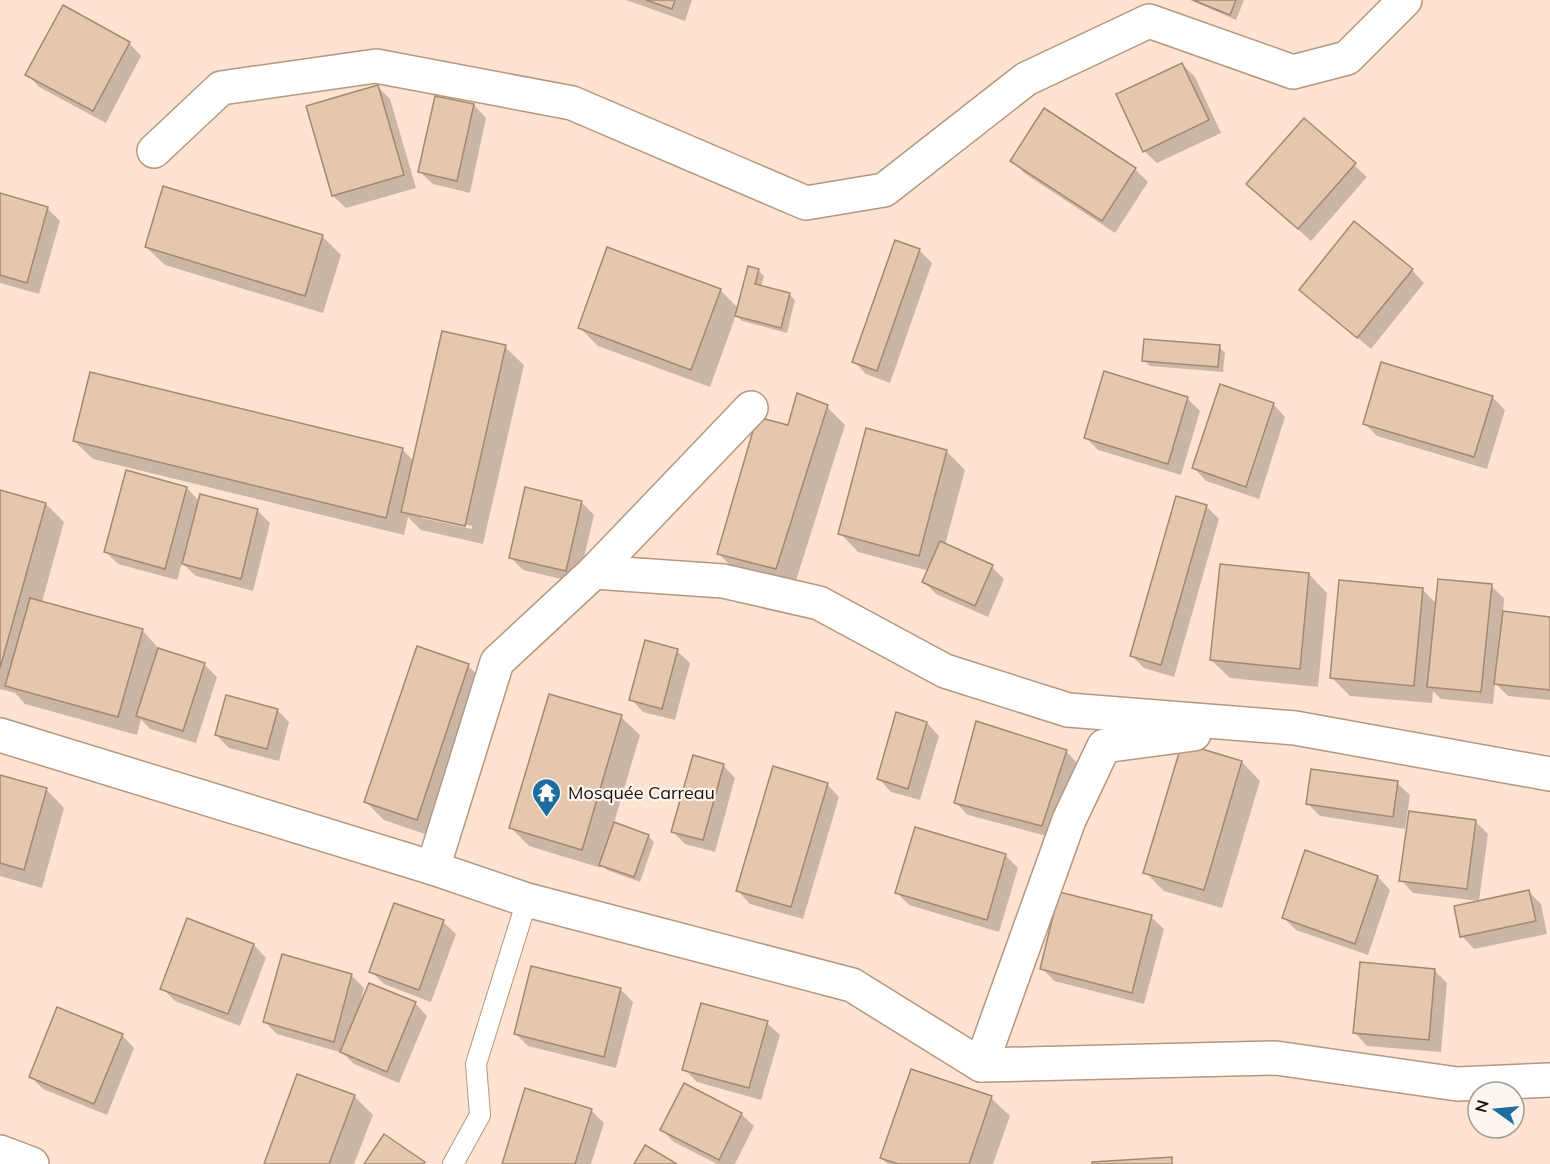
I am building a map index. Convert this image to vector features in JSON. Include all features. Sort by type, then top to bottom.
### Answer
[{"type":"street","points":[[154,151],[221,88],[376,66],[572,103],[806,202],[884,190],[1026,79],[1149,21],[1293,72],[1347,58],[1405,0]]},
{"type":"street","points":[[433,868],[497,662],[594,572],[752,408]]},
{"type":"street","points":[[594,572],[723,581],[819,603],[945,671],[1068,710],[1295,728],[1550,774]]},
{"type":"street","points":[[981,1065],[1069,819],[1104,746],[1255,725]]},
{"type":"street","points":[[0,735],[433,868],[527,900],[852,985],[981,1065],[1276,1058],[1457,1084],[1550,1080]]},
{"type":"street","points":[[0,1152],[32,1164]]},
{"type":"lane","points":[[453,1164],[480,1115],[476,1064],[527,900]]},
{"type":"building","points":[[646,0],[675,0],[672,9]]},
{"type":"building","points":[[1193,0],[1236,0],[1230,15]]},
{"type":"building","points":[[63,5],[130,42],[93,111],[25,75]]},
{"type":"building","points":[[1182,63],[1209,120],[1143,152],[1116,94]]},
{"type":"building","points":[[378,85],[404,175],[332,196],[306,106]]},
{"type":"building","points":[[435,96],[474,104],[457,181],[418,172]]},
{"type":"building","points":[[1044,108],[1136,168],[1102,221],[1010,161]]},
{"type":"building","points":[[1304,118],[1356,163],[1298,229],[1246,184]]},
{"type":"building","points":[[163,186],[323,235],[305,296],[145,247]]},
{"type":"building","points":[[0,193],[48,207],[27,283],[0,275]]},
{"type":"building","points":[[1354,221],[1413,269],[1357,338],[1299,290]]},
{"type":"building","points":[[895,240],[920,249],[877,371],[852,362]]},
{"type":"building","points":[[607,247],[721,289],[691,370],[578,328]]},
{"type":"building","points":[[748,266],[759,269],[755,284],[790,293],[781,328],[735,316]]},
{"type":"building","points":[[442,331],[506,345],[465,526],[401,512]]},
{"type":"building","points":[[1144,339],[1220,345],[1218,367],[1142,361]]},
{"type":"building","points":[[1381,362],[1493,396],[1474,457],[1363,424]]},
{"type":"building","points":[[1104,371],[1188,397],[1168,464],[1084,438]]},
{"type":"building","points":[[90,372],[403,448],[386,518],[73,441]]},
{"type":"building","points":[[1220,384],[1274,403],[1246,487],[1192,468]]},
{"type":"building","points":[[797,393],[828,405],[776,569],[717,554],[757,417],[788,425]]},
{"type":"building","points":[[866,428],[947,450],[919,556],[838,534]]},
{"type":"building","points":[[126,470],[187,487],[165,569],[104,552]]},
{"type":"building","points":[[525,487],[582,501],[566,571],[509,558]]},
{"type":"building","points":[[0,490],[46,503],[0,668]]},
{"type":"building","points":[[200,494],[258,509],[241,579],[182,564]]},
{"type":"building","points":[[1176,496],[1207,505],[1161,665],[1130,656]]},
{"type":"building","points":[[940,541],[993,565],[975,606],[922,582]]},
{"type":"building","points":[[1220,564],[1309,573],[1300,669],[1210,660]]},
{"type":"building","points":[[1438,579],[1492,584],[1481,692],[1427,687]]},
{"type":"building","points":[[1339,580],[1423,588],[1414,686],[1330,678]]},
{"type":"building","points":[[30,598],[143,629],[118,717],[5,686]]},
{"type":"building","points":[[1503,611],[1550,617],[1550,690],[1494,684]]},
{"type":"building","points":[[645,640],[678,649],[662,709],[629,700]]},
{"type":"building","points":[[417,646],[469,664],[417,820],[364,802]]},
{"type":"building","points":[[158,648],[205,663],[183,731],[136,716]]},
{"type":"building","points":[[549,694],[622,715],[582,850],[509,828]]},
{"type":"building","points":[[226,695],[278,709],[267,749],[215,735]]},
{"type":"building","points":[[896,712],[927,722],[908,789],[877,779]]},
{"type":"building","points":[[976,721],[1067,750],[1042,826],[954,803]]},
{"type":"building","points":[[1182,743],[1242,761],[1204,890],[1143,873]]},
{"type":"building","points":[[693,755],[724,764],[703,840],[671,832]]},
{"type":"building","points":[[773,766],[828,783],[791,907],[736,891]]},
{"type":"building","points":[[1311,769],[1398,781],[1393,817],[1306,804]]},
{"type":"building","points":[[0,775],[47,788],[24,870],[0,863]]},
{"type":"building","points":[[1409,811],[1476,820],[1467,889],[1399,881]]},
{"type":"building","points":[[614,822],[649,835],[634,877],[599,865]]},
{"type":"building","points":[[915,827],[1006,854],[987,920],[895,893]]},
{"type":"building","points":[[1305,850],[1378,876],[1355,944],[1282,918]]},
{"type":"building","points":[[1529,890],[1536,921],[1460,937],[1454,906]]},
{"type":"building","points":[[1059,892],[1152,915],[1132,993],[1040,969]]},
{"type":"building","points":[[394,903],[444,920],[419,990],[369,972]]},
{"type":"building","points":[[187,918],[254,944],[228,1014],[160,989]]},
{"type":"building","points":[[282,954],[352,974],[334,1042],[263,1022]]},
{"type":"building","points":[[1360,962],[1435,969],[1429,1040],[1353,1033]]},
{"type":"building","points":[[531,966],[621,988],[604,1057],[514,1034]]},
{"type":"building","points":[[369,983],[416,1002],[387,1072],[340,1052]]},
{"type":"building","points":[[701,1003],[768,1021],[749,1088],[682,1070]]},
{"type":"building","points":[[57,1007],[123,1034],[94,1104],[29,1077]]},
{"type":"building","points":[[911,1069],[992,1096],[969,1164],[898,1164],[880,1158]]},
{"type":"building","points":[[297,1074],[355,1095],[329,1164],[264,1164]]},
{"type":"building","points":[[684,1083],[742,1113],[719,1160],[660,1130]]},
{"type":"building","points":[[525,1088],[592,1109],[575,1164],[502,1164]]},
{"type":"building","points":[[384,1134],[425,1162],[423,1164],[364,1164]]},
{"type":"building","points":[[645,1145],[677,1164],[634,1164]]},
{"type":"building","points":[[1172,1157],[1172,1164],[1092,1164],[1092,1162]]},
{"type":"place","name":"Mosquée Carreau","points":[[547,818]]}]
